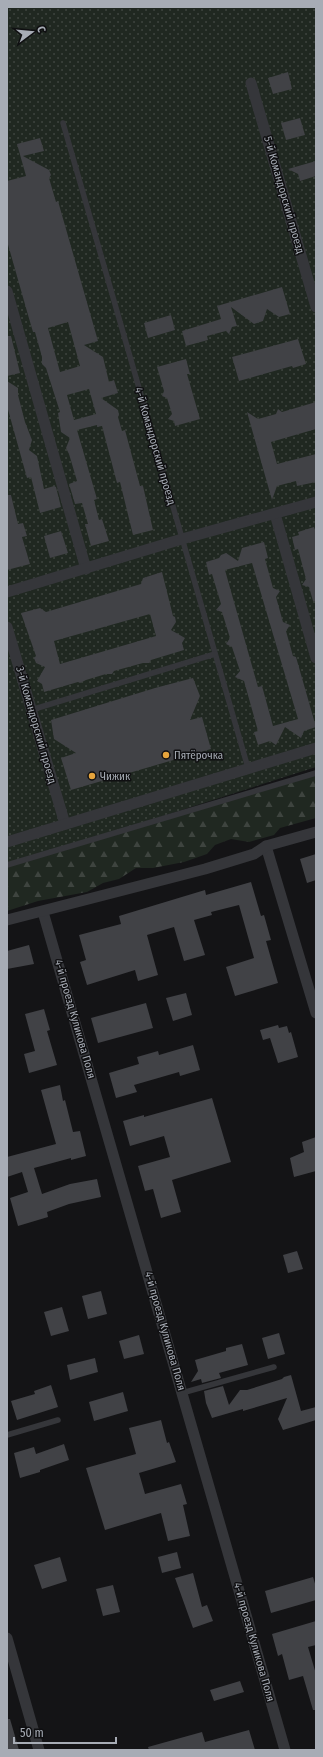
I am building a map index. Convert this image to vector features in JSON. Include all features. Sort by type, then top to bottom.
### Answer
[{"type":"street","name":"5-й Командорский проезд","points":[[251,83],[316,307]]},
{"type":"street","points":[[7,291],[86,569]]},
{"type":"street","points":[[7,592],[182,539],[316,502]]},
{"type":"street","points":[[275,514],[316,658]]},
{"type":"street","name":"3-й Командорский проезд","points":[[7,626],[64,824]]},
{"type":"street","points":[[7,842],[316,748]]},
{"type":"street","points":[[7,920],[44,912],[205,869],[254,854],[266,846],[316,832]]},
{"type":"street","points":[[266,846],[316,1013]]},
{"type":"street","name":"4-й проезд Куликова Поля","points":[[44,912],[285,1750]]},
{"type":"street","points":[[7,1638],[39,1750]]},
{"type":"lane","name":"4-й Командорский проезд","points":[[63,123],[248,768]]},
{"type":"lane","points":[[31,710],[215,654]]},
{"type":"lane","points":[[7,865],[316,773]]},
{"type":"lane","points":[[182,1393],[274,1366]]},
{"type":"lane","points":[[7,1434],[58,1420]]},
{"type":"green space","points":[[7,7],[316,7],[316,767],[7,866]]},
{"type":"green space","points":[[316,770],[316,818],[280,828],[274,835],[249,842],[231,839],[215,845],[207,854],[184,862],[153,868],[136,868],[119,879],[103,883],[87,892],[38,901],[7,911],[7,862],[217,804]]},
{"type":"building","points":[[288,72],[292,89],[273,94],[268,78]]},
{"type":"building","points":[[300,118],[305,135],[286,140],[281,123]]},
{"type":"building","points":[[40,138],[44,151],[23,156],[49,170],[51,175],[49,178],[56,202],[58,201],[98,341],[84,345],[103,357],[109,382],[114,380],[118,393],[101,398],[118,410],[118,417],[122,431],[125,430],[140,486],[143,486],[153,530],[133,535],[120,482],[117,483],[102,426],[97,427],[97,425],[77,430],[97,499],[94,500],[99,520],[102,519],[109,541],[91,546],[85,524],[88,524],[82,503],[75,504],[69,484],[77,481],[66,448],[70,438],[61,432],[58,413],[60,412],[46,368],[42,364],[42,357],[35,332],[33,332],[7,241],[7,181],[26,176],[17,144]],"holes":[[[68,322],[80,366],[60,372],[48,328]],[[89,389],[96,414],[74,420],[67,395]]]},
{"type":"building","points":[[316,161],[316,176],[300,181],[298,174],[288,169]]},
{"type":"building","points":[[282,287],[290,314],[279,317],[267,309],[263,321],[254,324],[231,307],[237,326],[232,327],[229,334],[226,331],[207,336],[208,340],[186,346],[182,331],[221,319],[217,306]]},
{"type":"building","points":[[171,315],[175,330],[148,338],[144,323]]},
{"type":"building","points":[[7,336],[11,336],[20,373],[7,376]]},
{"type":"building","points":[[298,339],[306,364],[293,368],[292,366],[239,381],[232,357]]},
{"type":"building","points":[[186,359],[190,374],[187,374],[200,419],[175,426],[174,421],[168,419],[172,414],[167,398],[162,396],[164,391],[157,367]]},
{"type":"building","points":[[7,381],[18,388],[18,395],[25,422],[32,440],[29,450],[37,456],[44,489],[54,486],[56,487],[61,507],[40,513],[31,477],[27,478],[7,406]]},
{"type":"building","points":[[316,402],[316,429],[271,442],[277,464],[316,454],[316,482],[297,486],[296,481],[277,486],[272,500],[247,412],[258,419],[276,414],[278,409],[282,412]]},
{"type":"building","points":[[7,495],[11,495],[18,524],[23,523],[27,536],[22,537],[30,564],[7,570]]},
{"type":"building","points":[[314,527],[316,533],[316,601],[313,601],[309,587],[302,585],[306,579],[298,549],[295,550],[292,537],[299,535],[298,532]]},
{"type":"building","points":[[61,531],[68,553],[50,558],[44,536]]},
{"type":"building","points":[[264,542],[268,558],[265,559],[273,588],[280,591],[276,597],[283,622],[290,625],[286,631],[293,656],[296,657],[316,727],[304,731],[301,738],[285,727],[276,745],[270,741],[258,745],[254,732],[258,731],[244,681],[235,677],[240,671],[232,647],[226,644],[230,638],[222,612],[216,610],[221,604],[212,574],[209,575],[206,562],[219,558],[221,555],[226,553],[238,561],[242,548]],"holes":[[[252,563],[298,719],[273,726],[262,686],[258,687],[225,570]]]},
{"type":"building","points":[[162,572],[173,616],[175,617],[176,622],[171,630],[185,638],[182,643],[184,650],[151,660],[149,663],[143,663],[114,671],[112,674],[106,674],[80,683],[78,682],[44,692],[42,684],[37,681],[45,667],[36,663],[34,658],[36,656],[21,613],[40,608],[46,612],[141,584],[143,578]],"holes":[[[150,614],[156,636],[60,664],[54,641]]]},
{"type":"building","points":[[193,678],[200,696],[190,720],[202,717],[211,749],[71,790],[61,758],[76,753],[54,739],[51,720]]},
{"type":"building","points":[[316,854],[316,880],[307,883],[300,859]]},
{"type":"building","points":[[251,882],[261,916],[264,915],[271,940],[266,941],[278,983],[235,996],[226,967],[254,958],[239,905],[211,912],[212,915],[194,920],[205,955],[184,961],[174,927],[147,935],[158,975],[138,981],[135,970],[87,985],[80,962],[86,960],[79,935],[121,924],[119,916],[205,890],[206,895]]},
{"type":"building","points":[[29,945],[34,964],[7,969],[7,951]]},
{"type":"building","points":[[186,993],[192,1015],[173,1021],[166,998]]},
{"type":"building","points":[[146,1003],[153,1028],[98,1043],[91,1018]]},
{"type":"building","points":[[44,1009],[50,1030],[47,1031],[57,1065],[29,1073],[24,1054],[35,1051],[25,1014]]},
{"type":"building","points":[[278,1025],[279,1028],[287,1026],[289,1033],[291,1032],[298,1057],[278,1063],[270,1038],[263,1040],[260,1030]]},
{"type":"building","points":[[193,1045],[200,1070],[180,1076],[179,1072],[134,1085],[137,1092],[116,1098],[109,1073],[139,1064],[137,1057],[158,1051],[159,1055]]},
{"type":"building","points":[[60,1085],[63,1101],[65,1100],[73,1132],[80,1131],[86,1156],[71,1160],[71,1158],[34,1168],[42,1194],[70,1184],[97,1179],[101,1197],[69,1204],[47,1212],[48,1217],[18,1226],[10,1198],[28,1192],[22,1172],[7,1177],[7,1157],[56,1144],[41,1090]]},
{"type":"building","points":[[212,1098],[231,1162],[172,1180],[181,1212],[161,1218],[153,1189],[145,1191],[138,1166],[170,1157],[164,1136],[130,1146],[123,1121],[144,1115],[144,1117]]},
{"type":"building","points":[[316,1137],[316,1171],[294,1177],[290,1158],[304,1152],[302,1142]]},
{"type":"building","points":[[297,1251],[303,1269],[288,1273],[283,1255]]},
{"type":"building","points":[[101,1291],[107,1314],[88,1319],[82,1296]]},
{"type":"building","points":[[62,1307],[69,1331],[51,1336],[44,1312]]},
{"type":"building","points":[[279,1333],[285,1354],[268,1359],[262,1338]]},
{"type":"building","points":[[139,1335],[144,1354],[124,1359],[119,1341]]},
{"type":"building","points":[[242,1344],[248,1365],[219,1373],[221,1378],[202,1383],[201,1379],[191,1382],[198,1371],[195,1360],[226,1351],[226,1348]]},
{"type":"building","points":[[95,1358],[98,1372],[70,1380],[67,1365]]},
{"type":"building","points":[[291,1375],[301,1411],[316,1407],[316,1420],[283,1430],[278,1419],[287,1398],[243,1411],[243,1409],[212,1418],[206,1403],[204,1391],[223,1386],[229,1405],[240,1390],[247,1390]]},
{"type":"building","points":[[51,1385],[58,1407],[17,1420],[11,1401],[35,1394],[34,1391]]},
{"type":"building","points":[[123,1392],[128,1411],[94,1421],[89,1402]]},
{"type":"building","points":[[161,1420],[167,1443],[169,1442],[176,1462],[139,1473],[145,1494],[181,1484],[187,1504],[183,1505],[190,1536],[168,1541],[161,1513],[105,1530],[86,1468],[136,1454],[129,1428]]},
{"type":"building","points":[[64,1444],[69,1460],[40,1470],[40,1472],[20,1478],[14,1453],[34,1447],[36,1454]]},
{"type":"building","points":[[177,1552],[181,1568],[162,1573],[158,1557]]},
{"type":"building","points":[[60,1557],[67,1581],[42,1589],[34,1565]]},
{"type":"building","points":[[193,1573],[202,1607],[207,1605],[213,1621],[193,1628],[175,1578]]},
{"type":"building","points":[[313,1577],[316,1587],[316,1600],[271,1613],[265,1591]]},
{"type":"building","points":[[113,1585],[120,1612],[103,1616],[96,1589]]},
{"type":"building","points":[[316,1621],[316,1645],[308,1647],[316,1674],[316,1710],[313,1710],[303,1676],[289,1680],[282,1654],[278,1656],[272,1634]]},
{"type":"building","points":[[240,1681],[244,1692],[214,1701],[210,1690]]},
{"type":"building","points":[[7,1719],[10,1719],[19,1750],[7,1750]]},
{"type":"building","points":[[249,1730],[255,1750],[149,1750],[148,1747],[202,1732],[205,1742]]},
{"type":"place","name":"Пятёрочка","points":[[166,755]]},
{"type":"place","name":"Чижик","points":[[92,776]]}]
